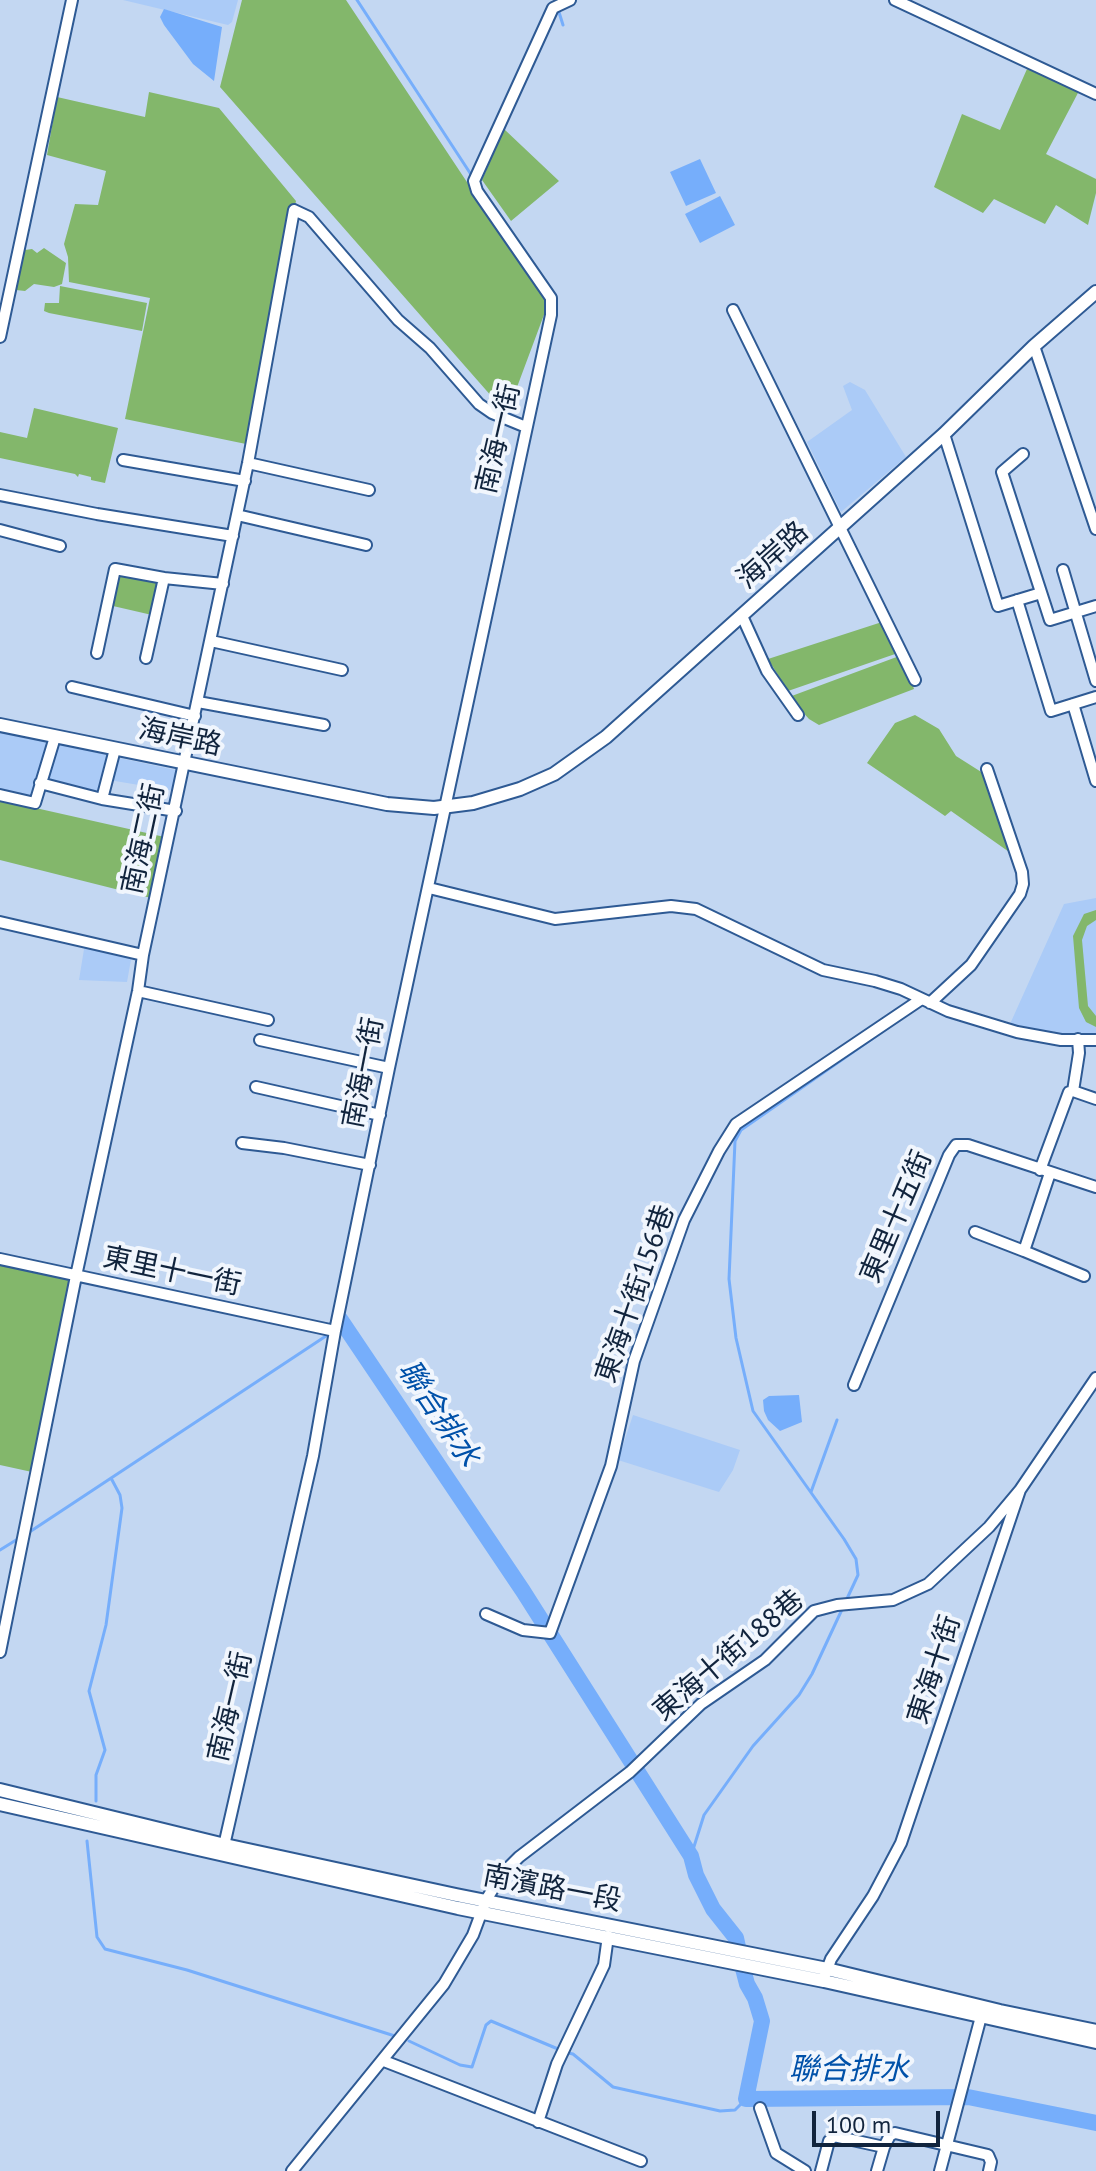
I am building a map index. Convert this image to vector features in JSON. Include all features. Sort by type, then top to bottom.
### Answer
[{"type":"main road","name":"海岸路","points":[[0,725],[411,807],[473,803],[520,789],[554,774],[579,758],[841,527],[1096,292]]},
{"type":"main road","name":"南濱路一段","points":[[0,1790],[223,1850]]},
{"type":"main road","name":"南濱路一段","points":[[0,1804],[825,1975],[1096,2042]]},
{"type":"main road","name":"南濱路一段","points":[[484,1906],[608,1936],[773,1970],[825,1975]]},
{"type":"main road","name":"南濱路一段","points":[[982,2012],[1096,2031]]},
{"type":"street","points":[[0,337],[72,0]]},
{"type":"street","name":"南海一街","points":[[223,1850],[313,1456],[335,1331],[389,1068],[448,805],[552,300],[477,191],[474,181],[553,8],[570,0]]},
{"type":"street","points":[[895,0],[1096,94]]},
{"type":"street","name":"南海二街","points":[[0,1652],[143,955],[245,481],[294,210],[309,217],[398,320],[430,348],[479,404],[526,427]]},
{"type":"street","points":[[733,310],[915,680]]},
{"type":"street","points":[[1034,346],[1096,529]]},
{"type":"street","points":[[944,434],[998,606],[1041,593]]},
{"type":"street","points":[[1023,454],[1002,472],[1050,620],[1096,606]]},
{"type":"street","points":[[123,460],[245,481]]},
{"type":"street","points":[[248,463],[369,490]]},
{"type":"street","points":[[1083,489],[1096,494]]},
{"type":"street","points":[[0,495],[233,536]]},
{"type":"street","points":[[237,515],[366,545]]},
{"type":"street","points":[[0,530],[60,546]]},
{"type":"street","points":[[97,653],[115,569],[223,584]]},
{"type":"street","points":[[1063,570],[1096,681]]},
{"type":"street","points":[[146,658],[164,578]]},
{"type":"street","points":[[1017,600],[1051,711],[1096,697]]},
{"type":"street","points":[[742,616],[767,671],[798,715]]},
{"type":"street","points":[[211,641],[342,670]]},
{"type":"street","points":[[72,687],[195,716]]},
{"type":"street","points":[[198,702],[324,725]]},
{"type":"street","points":[[1073,704],[1091,748],[1096,781]]},
{"type":"street","points":[[0,795],[35,803],[55,737]]},
{"type":"street","points":[[102,799],[115,749]]},
{"type":"street","points":[[925,1001],[971,965],[1020,894],[1023,884],[1019,861],[987,769]]},
{"type":"street","points":[[40,783],[102,799],[176,811]]},
{"type":"street","points":[[429,888],[555,919],[671,906],[696,909],[823,970],[901,989],[925,1001],[1017,1032],[1061,1040],[1096,1040]]},
{"type":"street","points":[[0,922],[143,955]]},
{"type":"street","points":[[138,991],[268,1020]]},
{"type":"street","name":"東海十街156巷","points":[[486,1614],[523,1630],[550,1633],[611,1466],[634,1361],[684,1220],[736,1124],[925,1001]]},
{"type":"street","points":[[1024,1251],[1069,1092],[1073,1091],[1078,1039]]},
{"type":"street","points":[[260,1040],[389,1068]]},
{"type":"street","points":[[256,1087],[380,1115]]},
{"type":"street","points":[[1073,1091],[1096,1099]]},
{"type":"street","points":[[242,1143],[370,1165]]},
{"type":"street","name":"東里十五街","points":[[854,1385],[952,1148],[968,1145],[1096,1187]]},
{"type":"street","points":[[975,1232],[1084,1276]]},
{"type":"street","name":"東里十一街","points":[[0,1259],[335,1331]]},
{"type":"street","name":"東海十街","points":[[825,1975],[901,1843],[1020,1490],[1096,1378]]},
{"type":"street","name":"東海十街188巷","points":[[292,2171],[444,1984],[473,1935],[484,1906],[503,1873],[519,1857],[630,1772],[701,1704],[765,1660],[814,1611],[893,1600],[928,1584],[989,1527],[1020,1490]]},
{"type":"street","points":[[538,2122],[557,2064],[604,1965],[608,1936]]},
{"type":"street","points":[[940,2171],[982,2012]]},
{"type":"street","points":[[384,2061],[641,2161]]},
{"type":"street","points":[[760,2108],[776,2153],[805,2171]]},
{"type":"street","points":[[877,2171],[884,2147],[890,2135],[895,2133],[988,2155],[991,2162],[989,2171]]},
{"type":"street","points":[[821,2171],[829,2141],[834,2136],[884,2147]]},
{"type":"shaded area","points":[[123,0],[238,0],[232,22],[228,25]]},
{"type":"shaded area","points":[[850,382],[865,390],[906,457],[841,512],[807,442],[852,410],[843,386]]},
{"type":"shaded area","points":[[0,727],[52,739],[33,801],[0,793]]},
{"type":"shaded area","points":[[55,742],[111,756],[100,796],[43,781]]},
{"type":"shaded area","points":[[115,757],[180,771],[175,791],[109,780]]},
{"type":"shaded area","points":[[1096,898],[1096,1033],[1059,1033],[1010,1024],[1064,904]]},
{"type":"shaded area","points":[[85,943],[132,954],[127,982],[79,980]]},
{"type":"shaded area","points":[[633,1415],[740,1450],[733,1470],[719,1492],[618,1460]]},
{"type":"green space","points":[[242,0],[346,0],[548,304],[507,414],[220,87]]},
{"type":"green space","points":[[1027,69],[1079,91],[1046,154],[1096,179],[1088,225],[1056,205],[1045,224],[994,199],[983,213],[934,187],[962,114],[1000,130]]},
{"type":"green space","points":[[149,92],[219,108],[296,201],[246,444],[125,419],[150,298],[69,282],[64,244],[75,204],[98,205],[106,171],[47,155],[57,97],[145,117]]},
{"type":"green space","points":[[504,129],[559,181],[511,221],[482,180]]},
{"type":"green space","points":[[44,248],[66,263],[62,284],[54,287],[34,284],[25,291],[16,290],[25,250],[32,249],[37,253]]},
{"type":"green space","points":[[60,286],[147,303],[142,331],[44,311],[45,303],[59,303]]},
{"type":"green space","points":[[34,408],[118,428],[105,483],[79,474],[78,477],[0,458],[0,432],[27,438]]},
{"type":"green space","points":[[120,574],[159,580],[152,615],[113,606]]},
{"type":"green space","points":[[882,622],[898,653],[788,691],[768,659]]},
{"type":"green space","points":[[902,655],[914,689],[819,725],[809,719],[789,697]]},
{"type":"green space","points":[[915,715],[939,729],[956,756],[986,775],[1012,854],[951,811],[945,816],[867,763],[895,723]]},
{"type":"green space","points":[[0,800],[169,838],[155,899],[0,860]]},
{"type":"green space","points":[[1096,910],[1096,920],[1087,926],[1082,940],[1088,1006],[1096,1016],[1096,1027],[1086,1022],[1079,1008],[1073,936],[1084,914]]},
{"type":"green space","points":[[0,1260],[71,1272],[32,1472],[0,1465]]},
{"type":"water","points":[[164,9],[222,27],[214,81],[193,64],[164,25],[160,17]]},
{"type":"water","points":[[700,159],[716,193],[686,206],[670,172]]},
{"type":"water","points":[[720,196],[735,225],[700,243],[685,214]]},
{"type":"water","points":[[799,1395],[802,1422],[780,1431],[768,1420],[763,1400],[769,1396]]},
{"type":"waterway","points":[[357,0],[472,176]]},
{"type":"waterway","points":[[558,9],[563,25]]},
{"type":"waterway","points":[[691,1856],[704,1815],[753,1746],[799,1695],[812,1674],[858,1575],[856,1559],[844,1539],[753,1411],[736,1338],[729,1279],[735,1141],[741,1130],[889,1027]]},
{"type":"waterway","name":"聯合排水","points":[[340,1319],[523,1591],[691,1856],[696,1875],[713,1909],[736,1938],[738,1947]]},
{"type":"waterway","points":[[28,1533],[329,1334]]},
{"type":"waterway","points":[[811,1492],[837,1420]]},
{"type":"waterway","points":[[96,1801],[96,1775],[105,1750],[89,1691],[106,1625],[122,1508],[120,1495],[111,1478]]},
{"type":"waterway","points":[[0,1550],[21,1537]]},
{"type":"waterway","points":[[87,1841],[97,1937],[105,1949],[187,1970],[398,2037]]},
{"type":"waterway","name":"聯合排水","points":[[740,1957],[762,2021],[746,2099],[968,2097],[1096,2123]]},
{"type":"waterway","points":[[409,2041],[460,2065],[472,2067],[486,2025],[491,2021],[558,2049]]},
{"type":"waterway","points":[[568,2053],[613,2087],[720,2111],[735,2110],[746,2099]]}]
